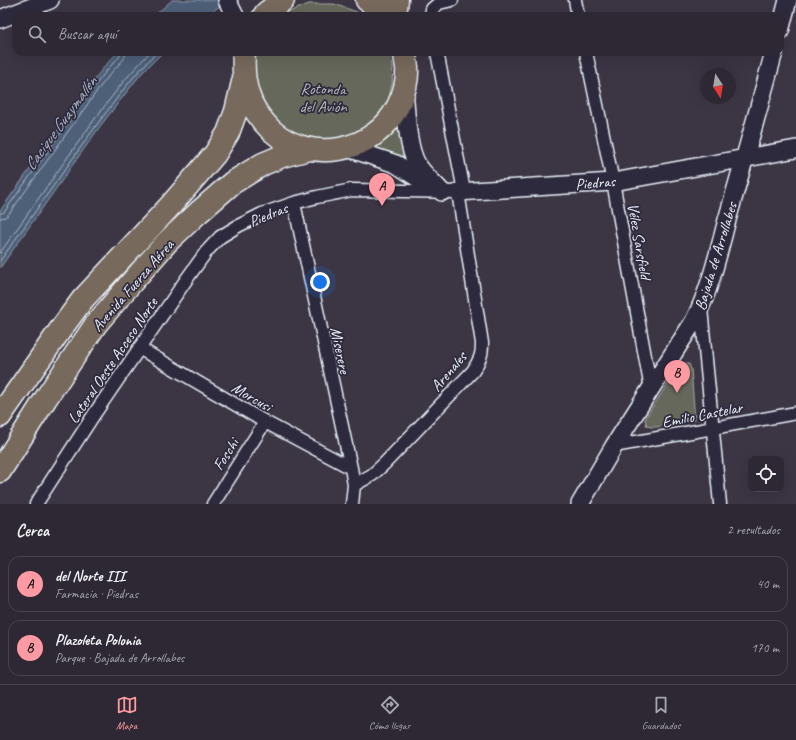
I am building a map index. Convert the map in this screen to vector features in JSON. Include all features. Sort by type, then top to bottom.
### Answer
[{"type":"highway","points":[[268,12],[283,0]]},
{"type":"highway","points":[[367,0],[383,12]]},
{"type":"highway","points":[[396,12],[397,0]]},
{"type":"highway","points":[[244,56],[244,78],[248,95],[255,110],[265,124],[278,136],[293,144],[309,149],[329,151],[348,148],[364,141],[378,132],[390,120],[398,106],[404,90],[407,69],[405,56]]},
{"type":"highway","name":"Avenida Fuerza Aérea","points":[[0,416],[83,299],[171,205],[215,154],[228,133],[236,111],[244,78]]},
{"type":"highway","name":"Avenida Fuerza Aérea","points":[[0,471],[46,398],[96,324],[167,242],[232,184],[263,164],[282,156],[309,149]]},
{"type":"street","points":[[18,12],[50,0]]},
{"type":"street","points":[[227,0],[233,12]]},
{"type":"street","points":[[432,12],[432,9],[439,3],[452,0]]},
{"type":"street","points":[[575,0],[577,12]]},
{"type":"street","points":[[784,16],[788,0]]},
{"type":"street","points":[[0,19],[12,14]]},
{"type":"street","name":"Arenales","points":[[354,485],[372,475],[384,464],[473,371],[482,353],[482,343],[451,192],[437,56]]},
{"type":"street","name":"Vélez Sarsfield","points":[[587,56],[613,182],[651,389]]},
{"type":"street","name":"Bajada de Arrollabes","points":[[580,504],[614,446],[701,308],[746,158],[773,56]]},
{"type":"street","points":[[404,90],[411,149],[416,162],[424,173],[451,192]]},
{"type":"street","points":[[348,148],[396,164],[451,192]]},
{"type":"street","name":"Piedras","points":[[220,238],[238,226],[262,214],[294,203],[352,190],[451,192],[613,182],[796,149]]},
{"type":"street","name":"Miserere","points":[[294,203],[354,485],[352,504]]},
{"type":"street","name":"Lateral Oeste Acceso Norte","points":[[36,504],[139,348],[206,252],[220,238]]},
{"type":"street","points":[[701,308],[720,504]]},
{"type":"street","name":"Morcusi","points":[[139,348],[265,422],[350,468]]},
{"type":"street","name":"Emilio Castelar","points":[[614,446],[796,413]]},
{"type":"street","name":"Foschi","points":[[214,504],[265,422]]},
{"type":"green space","points":[[309,4],[334,4],[357,12],[289,12]]},
{"type":"green space","name":"Rotonda del Avión","points":[[255,56],[391,56],[393,67],[392,84],[388,101],[379,116],[367,128],[352,137],[311,143],[269,120],[252,75]]},
{"type":"green space","points":[[403,119],[408,162],[371,150],[384,142]]},
{"type":"green space","points":[[681,364],[689,364],[691,369],[695,420],[656,427],[647,426],[645,420],[646,417]]},
{"type":"water","points":[[172,0],[227,0],[212,12],[158,12]]},
{"type":"water","points":[[114,56],[159,56],[141,74],[101,125],[0,268],[0,211],[104,67]]},
{"type":"place","name":"del Norte III","points":[[382,206]]},
{"type":"place","name":"Plazoleta Polonia","points":[[677,393]]},
{"type":"water label","name":"Cacique Guaymallén","points":[[60,123]]}]
